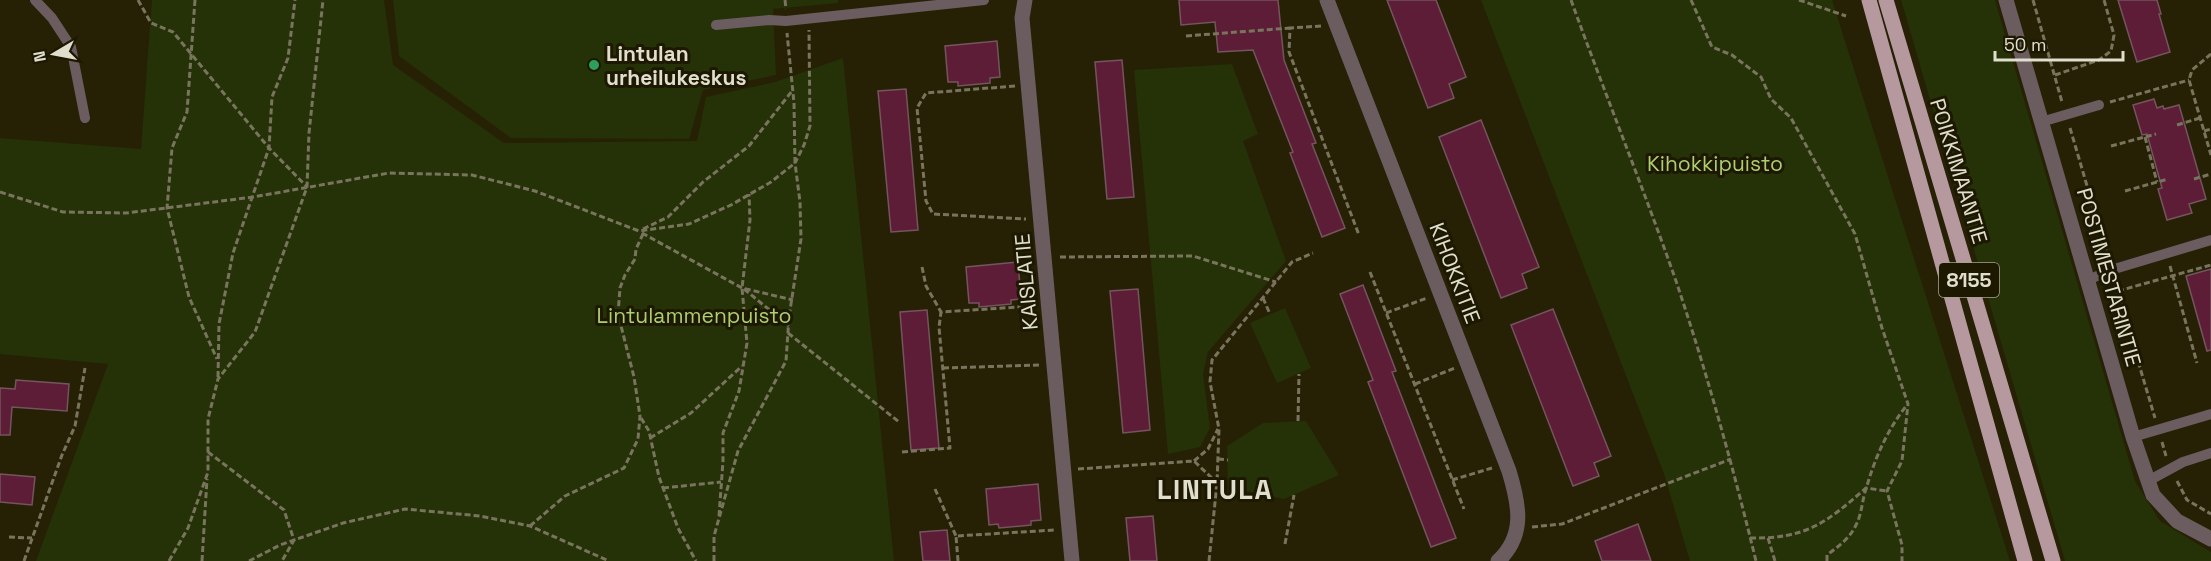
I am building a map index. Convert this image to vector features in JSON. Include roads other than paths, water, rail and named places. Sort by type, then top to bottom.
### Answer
[{"type":"main road","name":"POIKKIMAANTIE","points":[[1869,0],[2025,561]]},
{"type":"main road","name":"POIKKIMAANTIE","points":[[1886,0],[2053,561]]},
{"type":"street","name":"KAISLATIE","points":[[1025,0],[1022,18],[1072,561]]},
{"type":"street","name":"KIHOKKITIE","points":[[1327,0],[1509,471],[1518,502],[1517,525],[1508,552],[1498,561]]},
{"type":"street","name":"POSTIMESTARINTIE","points":[[2006,0],[2133,437],[2153,495],[2177,520],[2211,539]]},
{"type":"lane","points":[[35,0],[52,18],[71,47],[85,118]]},
{"type":"lane","points":[[716,25],[809,19],[984,0]]},
{"type":"lane","points":[[2041,122],[2099,105]]},
{"type":"lane","points":[[2088,280],[2111,270],[2211,240]]},
{"type":"lane","points":[[2133,437],[2211,414]]},
{"type":"lane","points":[[2148,480],[2183,462],[2211,453]]},
{"type":"place","name":"Lintulan urheilukeskus","points":[[594,65]]},
{"type":"district","name":"LINTULA","points":[[1215,489]]},
{"type":"park label","name":"Kihokkipuisto","points":[[1715,163]]},
{"type":"park label","name":"Lintulammenpuisto","points":[[694,315]]}]
